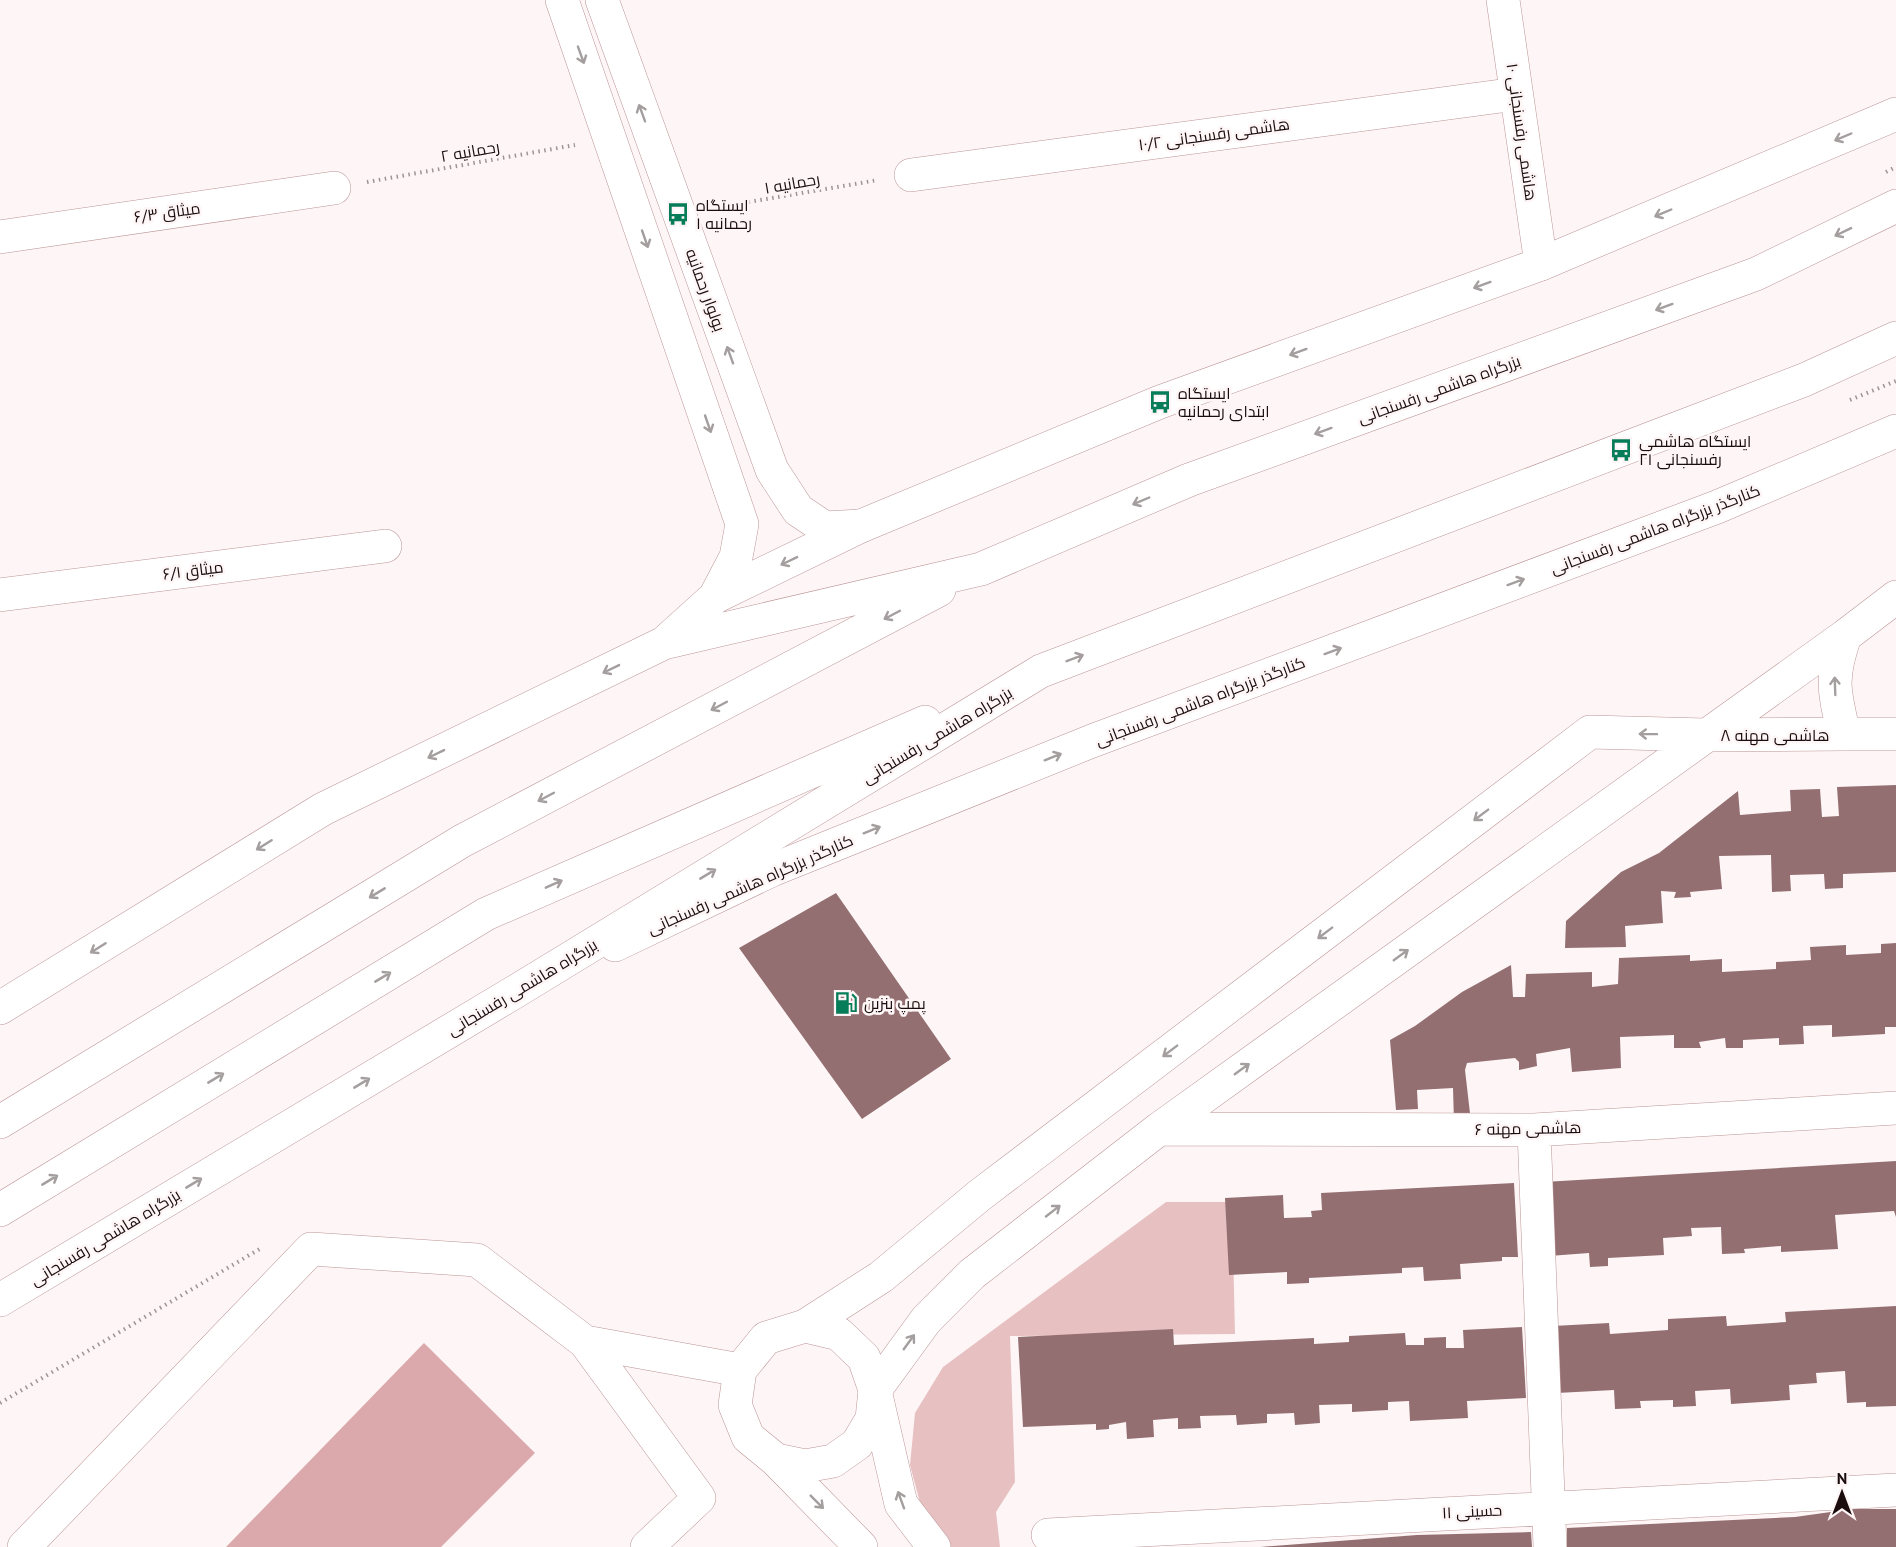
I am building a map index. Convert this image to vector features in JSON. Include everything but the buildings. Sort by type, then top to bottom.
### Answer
[{"type":"main road","points":[[562,0],[742,524],[736,557],[715,597]]},
{"type":"main road","name":"بولوار رحمانیه","points":[[602,0],[772,470],[798,510],[825,528],[861,526]]},
{"type":"main road","name":"هاشمی رفسنجانی ۱۰","points":[[1503,0],[1541,264]]},
{"type":"main road","name":"هاشمی رفسنجانی ۱۰/۲","points":[[911,175],[1516,94]]},
{"type":"main road","points":[[0,1008],[323,809],[664,643],[715,597],[861,526],[1160,402],[1541,264],[1896,114]]},
{"type":"main road","points":[[616,152],[657,154]]},
{"type":"main road","name":"میثاق ۶/۳","points":[[0,237],[334,188]]},
{"type":"main road","name":"بزرگراه هاشمی رفسنجانی","points":[[0,1122],[462,841],[981,568],[1189,480],[1756,274],[1896,206]]},
{"type":"main road","name":"بزرگراه هاشمی رفسنجانی","points":[[0,1210],[486,914],[1041,671],[1804,380],[1896,338]]},
{"type":"main road","name":"کنارگذر بزرگراه هاشمی رفسنجانی","points":[[513,993],[772,870],[1092,741],[1717,507],[1896,431]]},
{"type":"main road","name":"میثاق ۶/۱","points":[[0,595],[385,546]]},
{"type":"main road","name":"بزرگراه هاشمی رفسنجانی","points":[[664,643],[981,568]]},
{"type":"main road","points":[[776,1460],[804,1466],[833,1461],[857,1444],[872,1419],[875,1390],[926,1320],[972,1274],[1159,1129],[1896,597]]},
{"type":"main road","name":"هاشمی مهنه ۸","points":[[1844,734],[1835,696],[1834,666],[1845,636]]},
{"type":"main road","name":"بزرگراه هاشمی رفسنجانی","points":[[0,1300],[513,993],[1041,671]]},
{"type":"main road","name":"هاشمی مهنه ۸","points":[[806,1326],[881,1277],[980,1195],[1590,732],[1706,735],[1896,734]]},
{"type":"main road","name":"هاشمی مهنه ۶","points":[[1159,1129],[1534,1130],[1896,1108]]},
{"type":"main road","points":[[1534,1130],[1550,1547]]},
{"type":"main road","points":[[24,1547],[311,1249],[477,1260],[585,1342],[699,1498],[647,1547]]},
{"type":"main road","points":[[861,1547],[776,1460],[748,1437],[735,1405],[740,1370],[766,1338],[806,1326],[839,1334],[864,1358],[875,1390],[901,1504],[934,1547]]},
{"type":"main road","points":[[585,1342],[740,1370]]},
{"type":"main road","name":"حسینی ۱۱","points":[[1048,1535],[1896,1490]]},
{"type":"path","name":"رحمانیه ۲","points":[[334,188],[616,152]]},
{"type":"path","name":"رحمانیه ۱","points":[[678,214],[911,175]]},
{"type":"path","points":[[1843,403],[1896,381]]},
{"type":"path","points":[[0,1402],[265,1246]]},
{"type":"shaded area","points":[[1166,1202],[1232,1202],[1235,1334],[1010,1336],[1015,1482],[996,1512],[1000,1547],[941,1547],[926,1525],[910,1465],[915,1413],[943,1367]]},
{"type":"shaded area","points":[[424,1343],[535,1453],[441,1547],[226,1547]]},
{"type":"place","name":"ایستگاه رحمانیه ۱","points":[[678,214]]},
{"type":"place","name":"ایستگاه ابتدای رحمانیه","points":[[1160,402]]},
{"type":"place","name":"ایستگاه هاشمی رفسنجانی ۲۱","points":[[1621,450]]},
{"type":"place","name":"پمپ بنزین","points":[[846,1003]]}]
